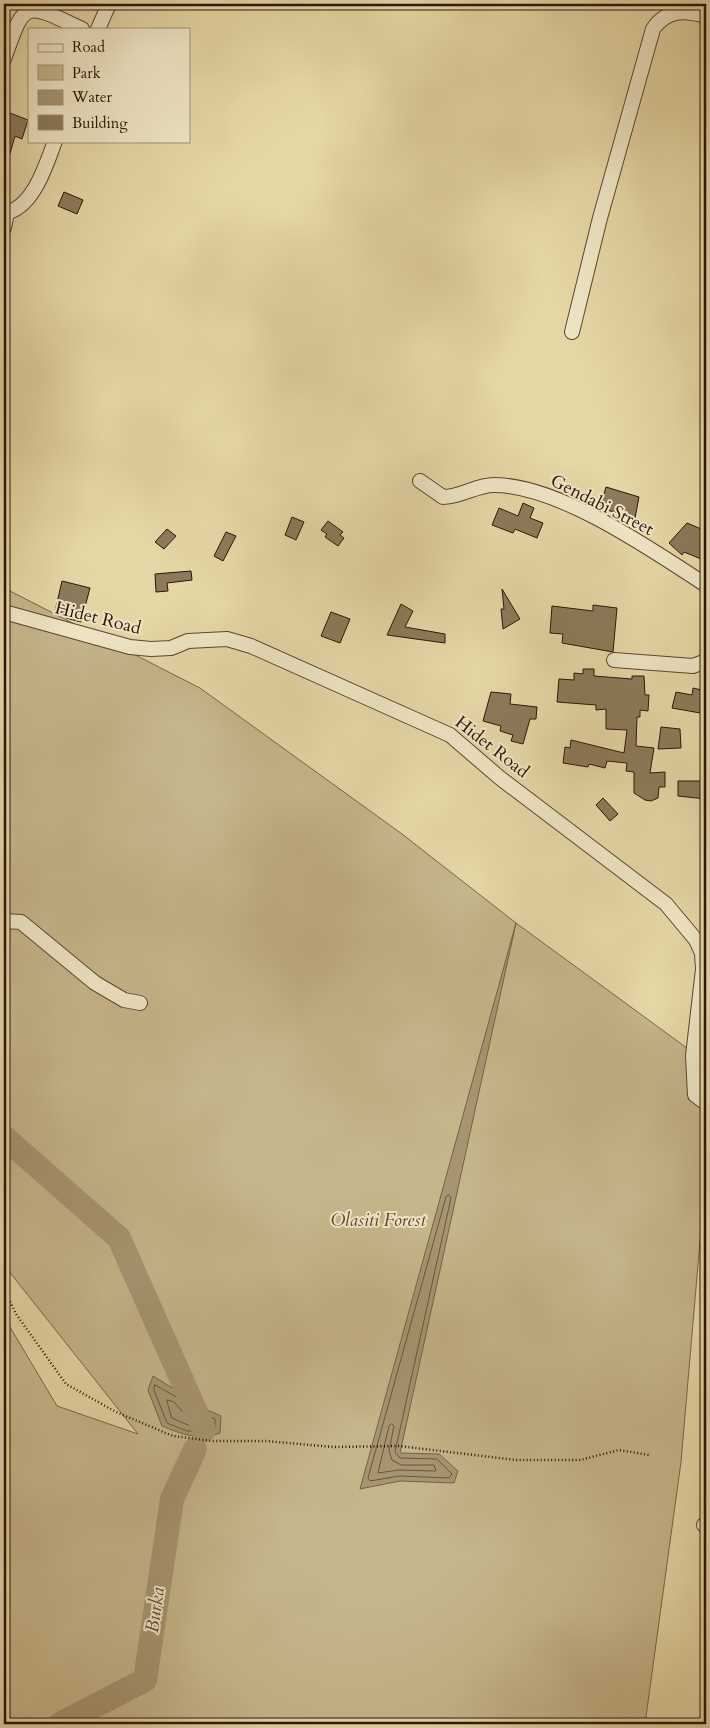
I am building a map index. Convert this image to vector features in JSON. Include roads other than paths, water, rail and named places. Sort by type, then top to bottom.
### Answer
[{"type":"street","points":[[98,28],[109,4]]},
{"type":"street","points":[[4,59],[16,23],[20,14],[26,9],[37,8],[80,28]]},
{"type":"street","points":[[572,332],[600,218],[653,28],[660,19],[670,13],[683,11],[706,16]]},
{"type":"street","points":[[4,228],[5,213],[17,209],[26,201],[55,142]]},
{"type":"street","name":"Gendabi Street","points":[[420,481],[443,497],[462,494],[484,486],[527,489],[557,500],[627,536],[706,585]]},
{"type":"street","name":"Hidet Road","points":[[4,612],[130,647],[161,648],[188,641],[226,639],[251,646],[450,734],[500,778],[641,883],[666,904],[696,940],[702,953],[703,969],[694,1031],[692,1078],[695,1095],[706,1104]]},
{"type":"street","points":[[614,660],[693,666],[706,661]]},
{"type":"street","points":[[4,921],[21,922],[94,982],[124,1000],[140,1003]]},
{"type":"water","points":[[516,923],[400,1453],[439,1454],[458,1471],[454,1483],[400,1481],[360,1489]]},
{"type":"water","points":[[153,1376],[182,1394],[189,1402],[221,1416],[220,1433],[198,1436],[183,1434],[162,1426],[148,1390]]},
{"type":"waterway","points":[[4,1137],[119,1238],[204,1430]]},
{"type":"waterway","name":"Burka","points":[[60,1724],[145,1680],[172,1499],[195,1449]]},
{"type":"park label","name":"Olasiti Forest","points":[[378,1220]]}]
